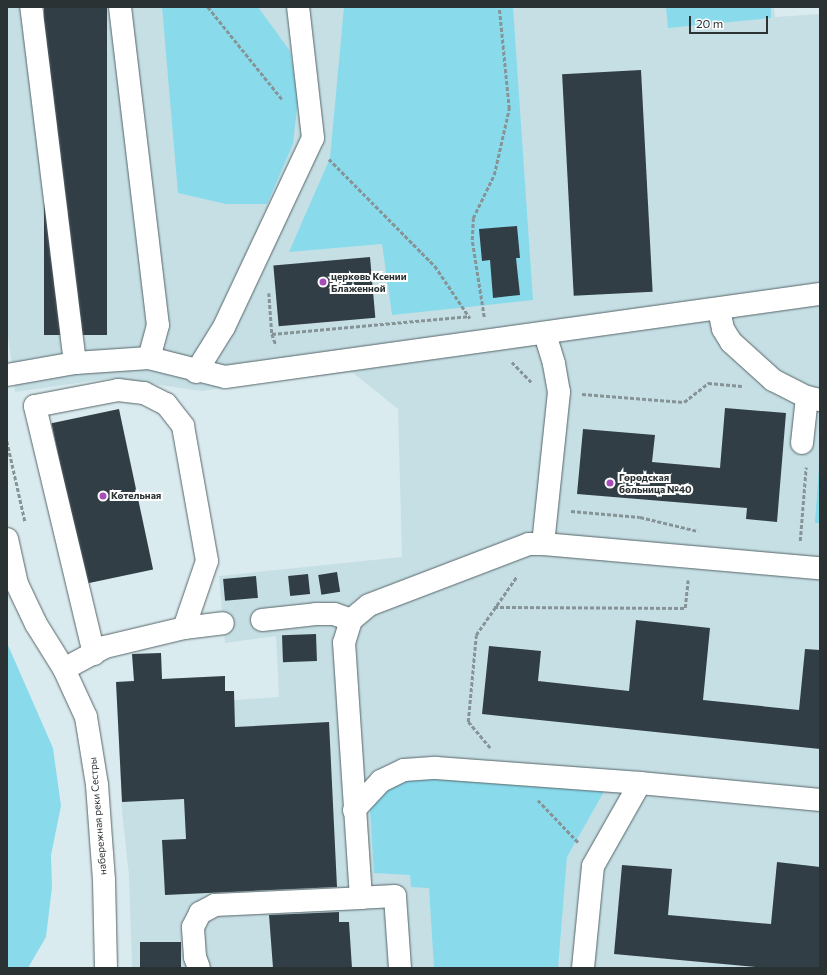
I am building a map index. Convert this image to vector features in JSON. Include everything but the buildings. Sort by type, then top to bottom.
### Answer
[{"type":"street","points":[[31,7],[75,363]]},
{"type":"street","points":[[120,7],[158,325],[149,358]]},
{"type":"street","points":[[196,372],[224,327],[313,138],[298,7]]},
{"type":"street","points":[[7,375],[75,363],[149,358],[196,372],[225,377],[719,310],[820,294]]},
{"type":"street","points":[[719,310],[723,329],[731,342],[773,380],[813,398],[802,443]]},
{"type":"street","points":[[543,544],[559,392],[554,364],[545,334]]},
{"type":"street","points":[[94,654],[35,406],[118,390],[144,393],[166,404],[183,426],[207,561],[184,628]]},
{"type":"street","name":"набережная реки Сестры","points":[[7,539],[17,584],[36,624],[64,669],[86,717],[97,784],[104,880],[106,968]]},
{"type":"street","points":[[362,898],[354,810],[344,643],[351,620],[369,605],[529,544],[820,568]]},
{"type":"street","points":[[262,620],[316,614],[334,614],[351,620]]},
{"type":"street","points":[[64,669],[105,647],[184,628],[223,623]]},
{"type":"street","points":[[354,810],[381,781],[404,770],[436,768],[820,800]]},
{"type":"street","points":[[583,968],[593,866],[640,784]]},
{"type":"street","points":[[199,968],[195,956],[193,927],[200,913],[216,905],[395,896],[400,968]]},
{"type":"path","points":[[208,7],[286,103]]},
{"type":"path","points":[[488,341],[472,240],[473,218],[494,175],[509,109],[498,7]]},
{"type":"path","points":[[313,138],[326,156],[435,266]]},
{"type":"path","points":[[268,290],[272,334],[277,346],[281,349]]},
{"type":"path","points":[[272,334],[469,316]]},
{"type":"path","points":[[559,392],[684,402],[708,382],[759,387],[773,380]]},
{"type":"path","points":[[547,509],[640,517],[704,532]]},
{"type":"path","points":[[494,607],[686,608],[693,530]]},
{"type":"path","points":[[792,542],[800,543]]},
{"type":"shaded area","name":"Городская больница №40","points":[[7,7],[774,7],[775,17],[820,14],[820,968],[132,968],[129,876],[122,811],[116,682],[134,680],[132,654],[161,653],[162,679],[225,676],[225,691],[234,691],[234,700],[279,697],[276,636],[225,643],[219,576],[402,557],[398,409],[352,372],[201,391],[112,378],[15,392],[7,327]]},
{"type":"shaded area","points":[[162,7],[258,7],[290,51],[298,99],[293,144],[267,204],[226,204],[178,193]]},
{"type":"shaded area","points":[[344,7],[513,7],[533,300],[392,315],[382,244],[289,252],[330,158]]},
{"type":"shaded area","points":[[666,7],[771,7],[771,18],[668,28]]},
{"type":"shaded area","points":[[820,452],[820,523],[815,523]]},
{"type":"shaded area","points":[[7,643],[53,748],[61,806],[51,855],[52,887],[46,937],[28,968],[7,968]]},
{"type":"shaded area","points":[[436,779],[606,788],[567,857],[558,968],[434,968],[429,888],[411,887],[410,875],[374,873],[370,809],[387,789],[407,780]]},
{"type":"place","name":"церковь Ксении Блаженной","points":[[323,282]]},
{"type":"place","name":"Городская больница №40","points":[[610,483]]},
{"type":"place","name":"Котельная","points":[[103,496]]}]
